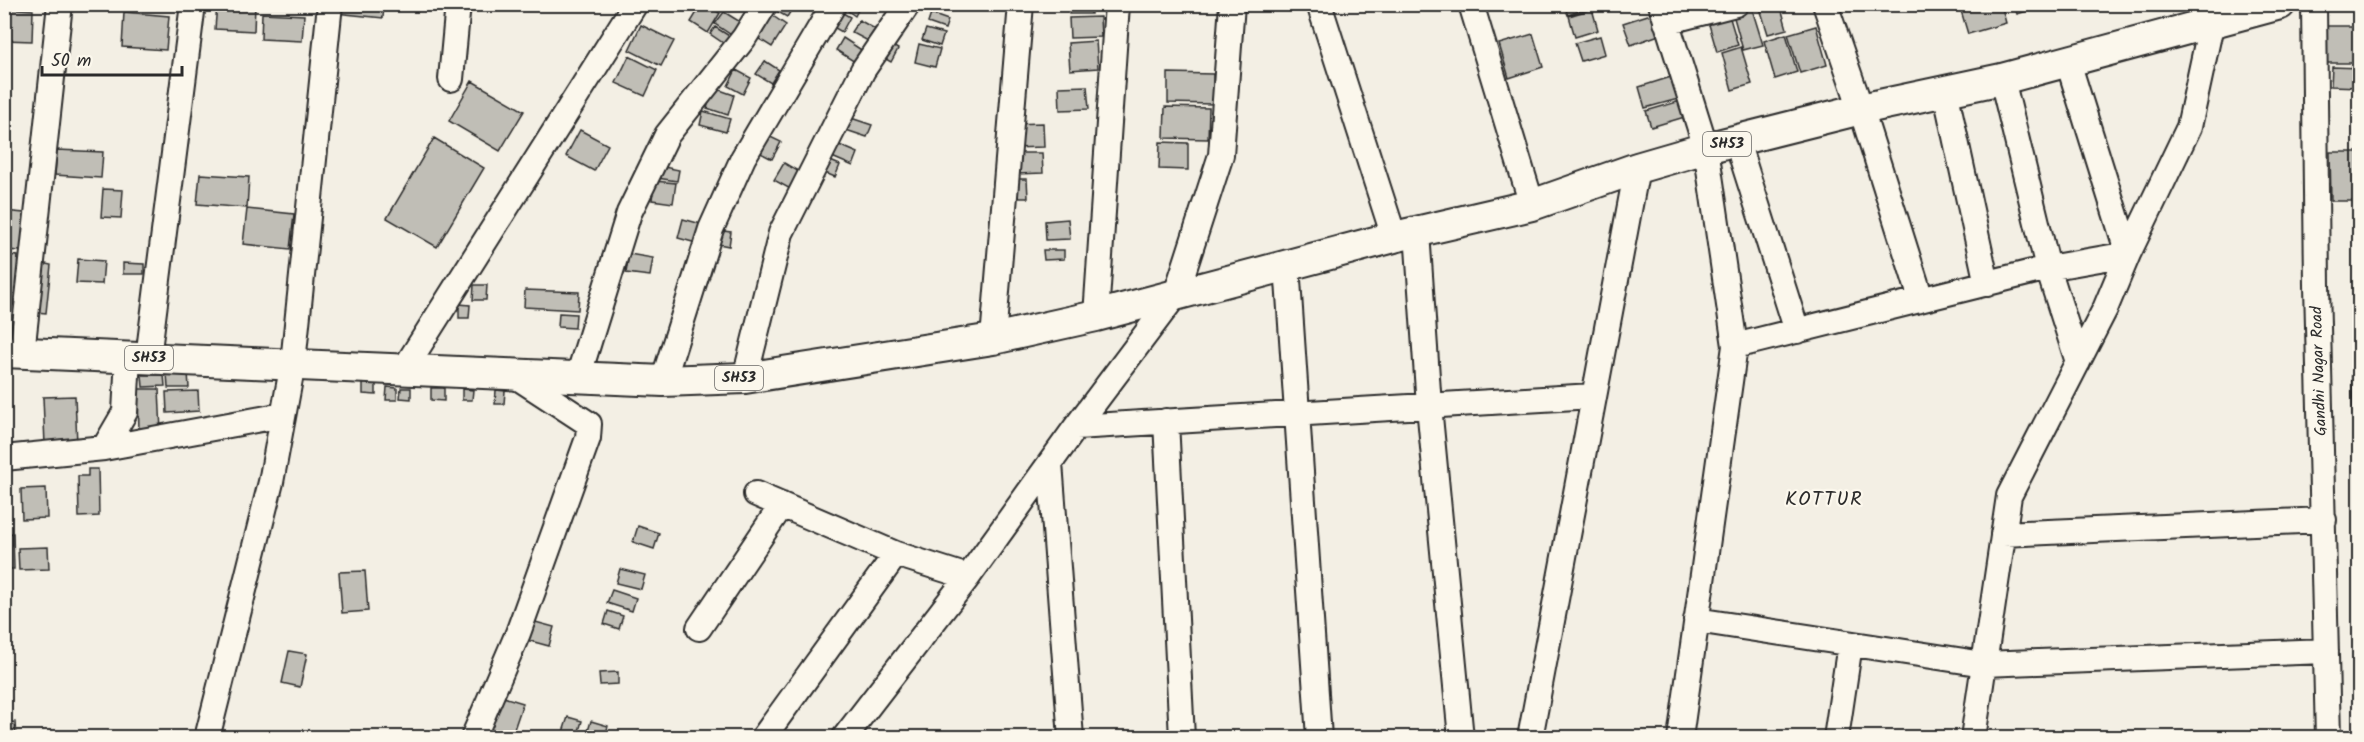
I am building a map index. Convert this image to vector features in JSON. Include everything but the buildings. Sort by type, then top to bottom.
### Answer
[{"type":"main road","name":"SH53","points":[[13,353],[293,363],[663,381],[745,378],[993,339],[1096,316],[1406,234],[1532,205],[1637,168],[1706,148],[1861,109],[2002,80],[2068,62],[2205,15],[2280,4]]},
{"type":"street","points":[[13,353],[60,4]]},
{"type":"street","points":[[104,448],[125,412],[138,357],[193,4]]},
{"type":"street","points":[[207,738],[269,494],[293,363],[330,4]]},
{"type":"street","points":[[451,79],[458,4]]},
{"type":"street","points":[[403,370],[635,4]]},
{"type":"street","points":[[578,377],[629,213],[667,135],[744,38],[765,4]]},
{"type":"street","points":[[663,381],[711,230],[742,158],[834,4]]},
{"type":"street","points":[[745,378],[781,233],[863,70],[908,4]]},
{"type":"street","points":[[993,339],[1021,4]]},
{"type":"street","points":[[1096,316],[1117,4]]},
{"type":"street","points":[[844,738],[968,577],[1076,427],[1176,294],[1221,155],[1232,4]]},
{"type":"street","points":[[1319,4],[1406,234],[1429,406],[1461,738]]},
{"type":"street","points":[[1471,4],[1532,205]]},
{"type":"street","points":[[1680,738],[1735,346],[1706,148],[1664,13],[1736,4]]},
{"type":"street","points":[[1825,4],[1921,299]]},
{"type":"street","name":"Gandhi Nagar Road","points":[[2314,4],[2317,285],[2328,738]]},
{"type":"street","points":[[1973,738],[2009,496],[2105,309],[2128,254],[2189,127],[2205,15]]},
{"type":"street","points":[[2068,62],[2128,254]]},
{"type":"street","points":[[2002,80],[2048,268],[2078,362]]},
{"type":"street","points":[[1945,90],[1987,284]]},
{"type":"street","points":[[1737,142],[1797,331]]},
{"type":"street","points":[[1530,738],[1637,168]]},
{"type":"street","points":[[1735,346],[2048,268],[2128,254]]},
{"type":"street","points":[[1287,265],[1319,738]]},
{"type":"street","points":[[473,738],[518,633],[588,438],[589,424],[514,375]]},
{"type":"street","points":[[1076,427],[1593,396]]},
{"type":"street","points":[[4,458],[104,448],[283,415]]},
{"type":"street","points":[[1166,422],[1182,738]]},
{"type":"street","points":[[1050,463],[1071,738]]},
{"type":"street","points":[[756,494],[896,554],[968,577]]},
{"type":"street","points":[[699,628],[782,506]]},
{"type":"street","points":[[2003,534],[2324,520]]},
{"type":"street","points":[[763,738],[896,554]]},
{"type":"street","points":[[1696,620],[1984,664],[2326,651]]},
{"type":"street","points":[[1836,738],[1850,644]]},
{"type":"district","name":"KOTTUR","points":[[1824,500]]}]
